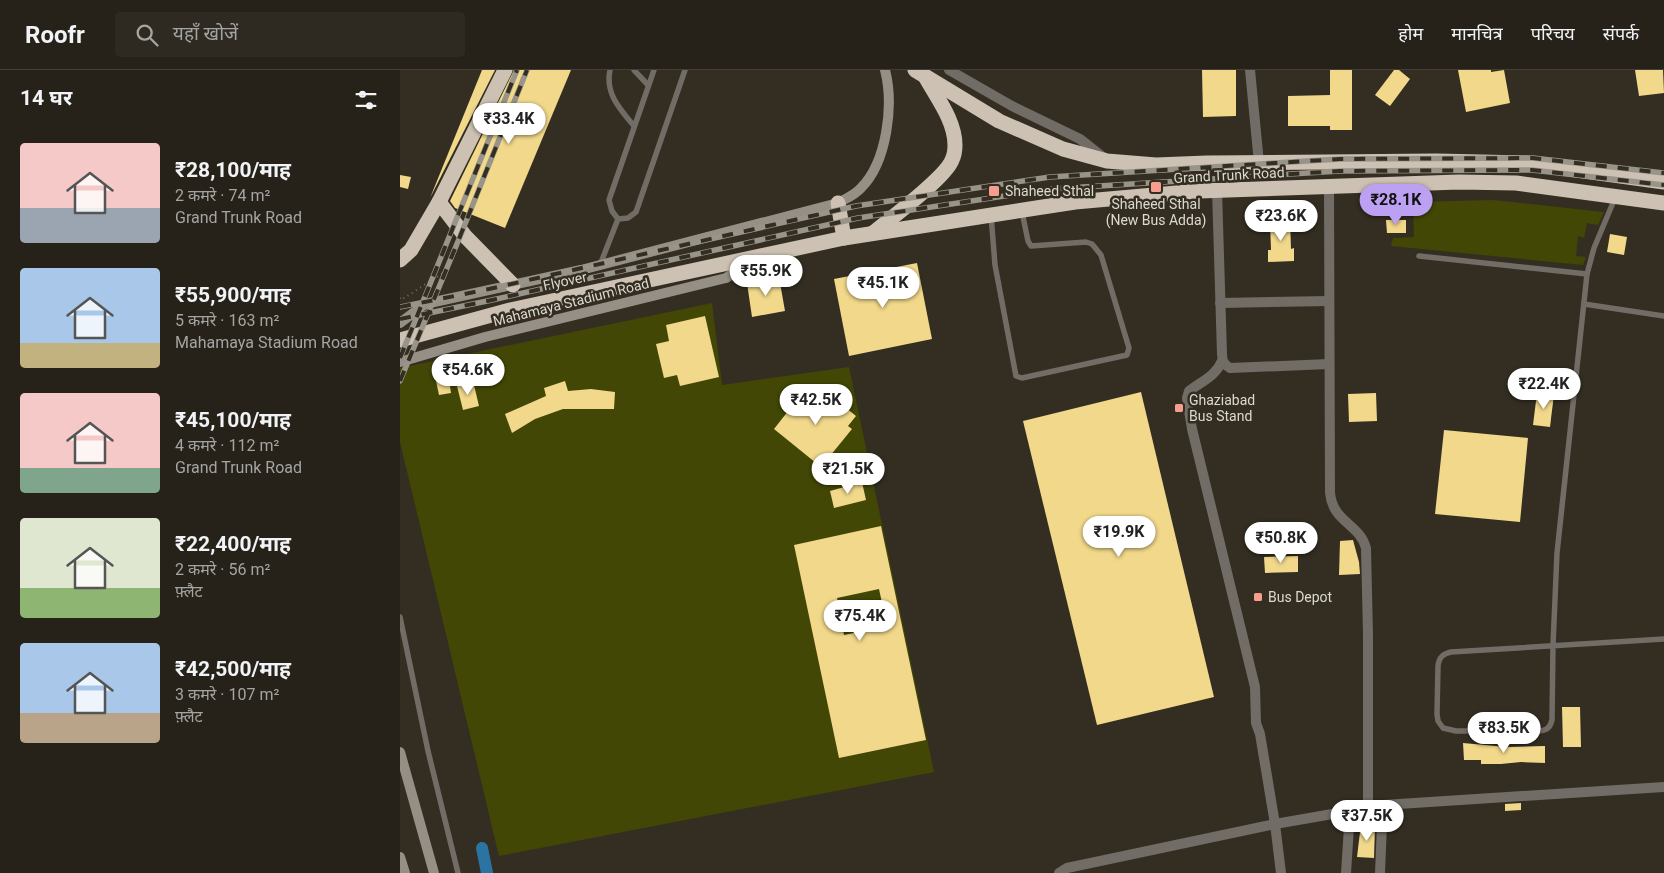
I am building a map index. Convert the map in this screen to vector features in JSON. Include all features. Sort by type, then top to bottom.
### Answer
[{"type":"highway","points":[[400,260],[410,250],[439,202],[506,70]]},
{"type":"highway","points":[[872,235],[935,182],[952,161],[955,144],[952,130],[946,114],[920,74]]},
{"type":"highway","name":"Grand Trunk Road","points":[[920,74],[999,121],[1062,150],[1107,161],[1156,165],[1436,161],[1518,163],[1664,182]]},
{"type":"highway","points":[[1516,182],[1518,163]]},
{"type":"highway","name":"Grand Trunk Road","points":[[732,262],[844,238],[872,235],[990,214],[1075,202],[1217,190],[1459,182],[1516,182],[1664,203]]},
{"type":"highway","points":[[439,202],[465,236],[513,285]]},
{"type":"highway","points":[[838,203],[844,238]]},
{"type":"highway","name":"Flyover","points":[[400,340],[510,310],[732,262]]},
{"type":"main road","points":[[400,323],[424,304],[600,265],[838,203],[859,190],[866,182],[883,147],[889,93],[885,70]]},
{"type":"main road","name":"Mahamaya Stadium Road","points":[[400,362],[485,337],[726,278],[735,272],[732,262]]},
{"type":"main road","points":[[400,752],[434,873]]},
{"type":"main road","points":[[400,857],[405,873]]},
{"type":"street","points":[[948,70],[1012,106],[1080,139],[1107,161]]},
{"type":"street","points":[[1250,70],[1259,163]]},
{"type":"street","points":[[1329,186],[1331,503],[1338,516],[1363,539],[1366,548],[1368,806],[1377,814],[1381,821],[1380,873]]},
{"type":"street","points":[[1217,190],[1222,361],[1225,366],[1230,368],[1329,364]]},
{"type":"street","points":[[1220,303],[1329,301]]},
{"type":"street","points":[[1222,361],[1212,376],[1189,391],[1187,398],[1192,429],[1254,687],[1256,724],[1260,734],[1281,873]]},
{"type":"street","points":[[1059,873],[1067,868],[1368,806],[1664,787]]},
{"type":"street","points":[[1346,873],[1350,811]]},
{"type":"lane","points":[[610,70],[608,80],[611,94],[618,107],[634,126]]},
{"type":"lane","points":[[634,70],[648,85]]},
{"type":"lane","points":[[618,219],[612,211],[609,200],[654,70]]},
{"type":"lane","points":[[618,219],[628,218],[636,212],[685,70]]},
{"type":"lane","points":[[1616,196],[1594,248],[1587,274],[1557,553],[1553,645],[1552,720],[1546,730],[1539,731],[1456,731],[1443,728],[1438,721],[1438,666],[1442,656],[1451,652],[1553,645],[1664,639]]},
{"type":"lane","points":[[990,214],[996,265],[1016,376],[1022,378],[1127,355],[1129,348],[1101,255],[1097,249],[1086,242],[1031,246],[1028,241],[1022,210]]},
{"type":"lane","points":[[600,265],[618,219]]},
{"type":"lane","points":[[1419,256],[1587,274]]},
{"type":"lane","points":[[1584,304],[1664,316]]},
{"type":"lane","points":[[400,617],[428,751],[458,873]]},
{"type":"path","points":[[400,298],[402,300],[446,270]]},
{"type":"green space","points":[[1493,200],[1604,212],[1598,225],[1587,223],[1584,238],[1578,236],[1576,256],[1586,257],[1583,265],[1391,246],[1393,238],[1414,237],[1413,202]]},
{"type":"green space","points":[[712,303],[722,385],[849,367],[934,772],[499,856],[400,442],[400,368]]},
{"type":"building","points":[[482,70],[495,70],[430,198]]},
{"type":"building","points":[[514,70],[571,70],[505,228],[455,208],[450,201]]},
{"type":"building","points":[[1202,70],[1236,70],[1236,116],[1203,117]]},
{"type":"building","points":[[1330,70],[1352,70],[1352,130],[1330,130],[1330,126],[1288,126],[1288,96],[1330,95]]},
{"type":"building","points":[[1394,70],[1399,70],[1410,79],[1390,106],[1375,95]]},
{"type":"building","points":[[1458,70],[1491,70],[1491,72],[1504,70],[1510,103],[1466,112]]},
{"type":"building","points":[[1635,70],[1663,70],[1664,93],[1639,96]]},
{"type":"building","points":[[400,175],[411,177],[408,189],[400,187]]},
{"type":"building","points":[[1290,220],[1291,249],[1294,248],[1294,261],[1268,262],[1268,250],[1271,250],[1270,221]]},
{"type":"building","points":[[1386,220],[1406,220],[1406,233],[1387,233]]},
{"type":"building","points":[[1610,234],[1627,237],[1624,255],[1607,252]]},
{"type":"building","points":[[917,263],[932,339],[849,356],[834,279]]},
{"type":"building","points":[[779,277],[785,311],[752,317],[747,283]]},
{"type":"building","points":[[705,316],[719,377],[680,386],[677,375],[664,378],[656,344],[669,341],[666,325]]},
{"type":"building","points":[[448,373],[451,393],[439,395],[435,376]]},
{"type":"building","points":[[473,381],[479,406],[463,410],[457,386]]},
{"type":"building","points":[[565,381],[568,391],[591,389],[615,392],[614,409],[563,409],[535,419],[512,433],[505,414],[546,396],[544,388]]},
{"type":"building","points":[[814,389],[820,394],[824,390],[856,416],[848,426],[852,429],[821,467],[774,429],[800,396],[805,400]]},
{"type":"building","points":[[1141,392],[1214,697],[1097,725],[1023,421]]},
{"type":"building","points":[[1376,393],[1377,421],[1349,422],[1348,394]]},
{"type":"building","points":[[1537,393],[1554,394],[1550,427],[1533,425]]},
{"type":"building","points":[[1444,430],[1528,438],[1520,522],[1435,514]]},
{"type":"building","points":[[862,482],[866,500],[834,508],[830,491]]},
{"type":"building","points":[[881,526],[926,740],[839,758],[794,545]],"holes":[[[879,589],[887,626],[844,635],[837,598]]]},
{"type":"building","points":[[1353,540],[1360,574],[1339,575],[1340,541]]},
{"type":"building","points":[[1298,556],[1298,572],[1265,573],[1264,557]]},
{"type":"building","points":[[1562,707],[1580,707],[1581,747],[1563,747]]},
{"type":"building","points":[[1463,743],[1507,747],[1545,746],[1545,763],[1481,764],[1481,760],[1464,760]]},
{"type":"building","points":[[1521,803],[1521,810],[1505,811],[1505,804]]},
{"type":"building","points":[[1361,824],[1375,825],[1374,858],[1357,857]]},
{"type":"waterway","points":[[482,848],[487,873]]},
{"type":"railway","points":[[400,358],[517,70]]},
{"type":"railway","points":[[400,381],[527,70]]},
{"type":"railway","points":[[400,307],[489,289],[856,206],[1050,177],[1340,159],[1533,158],[1664,173]]},
{"type":"railway","points":[[400,319],[858,218],[1051,189],[1340,171],[1532,170],[1664,185]]},
{"type":"place","name":"Shaheed Sthal (New Bus Adda)","points":[[1156,187]]},
{"type":"place","name":"Shaheed Sthal","points":[[994,191]]},
{"type":"place","name":"Ghaziabad Bus Stand","points":[[1179,408]]},
{"type":"place","name":"Bus Depot","points":[[1258,597]]}]
